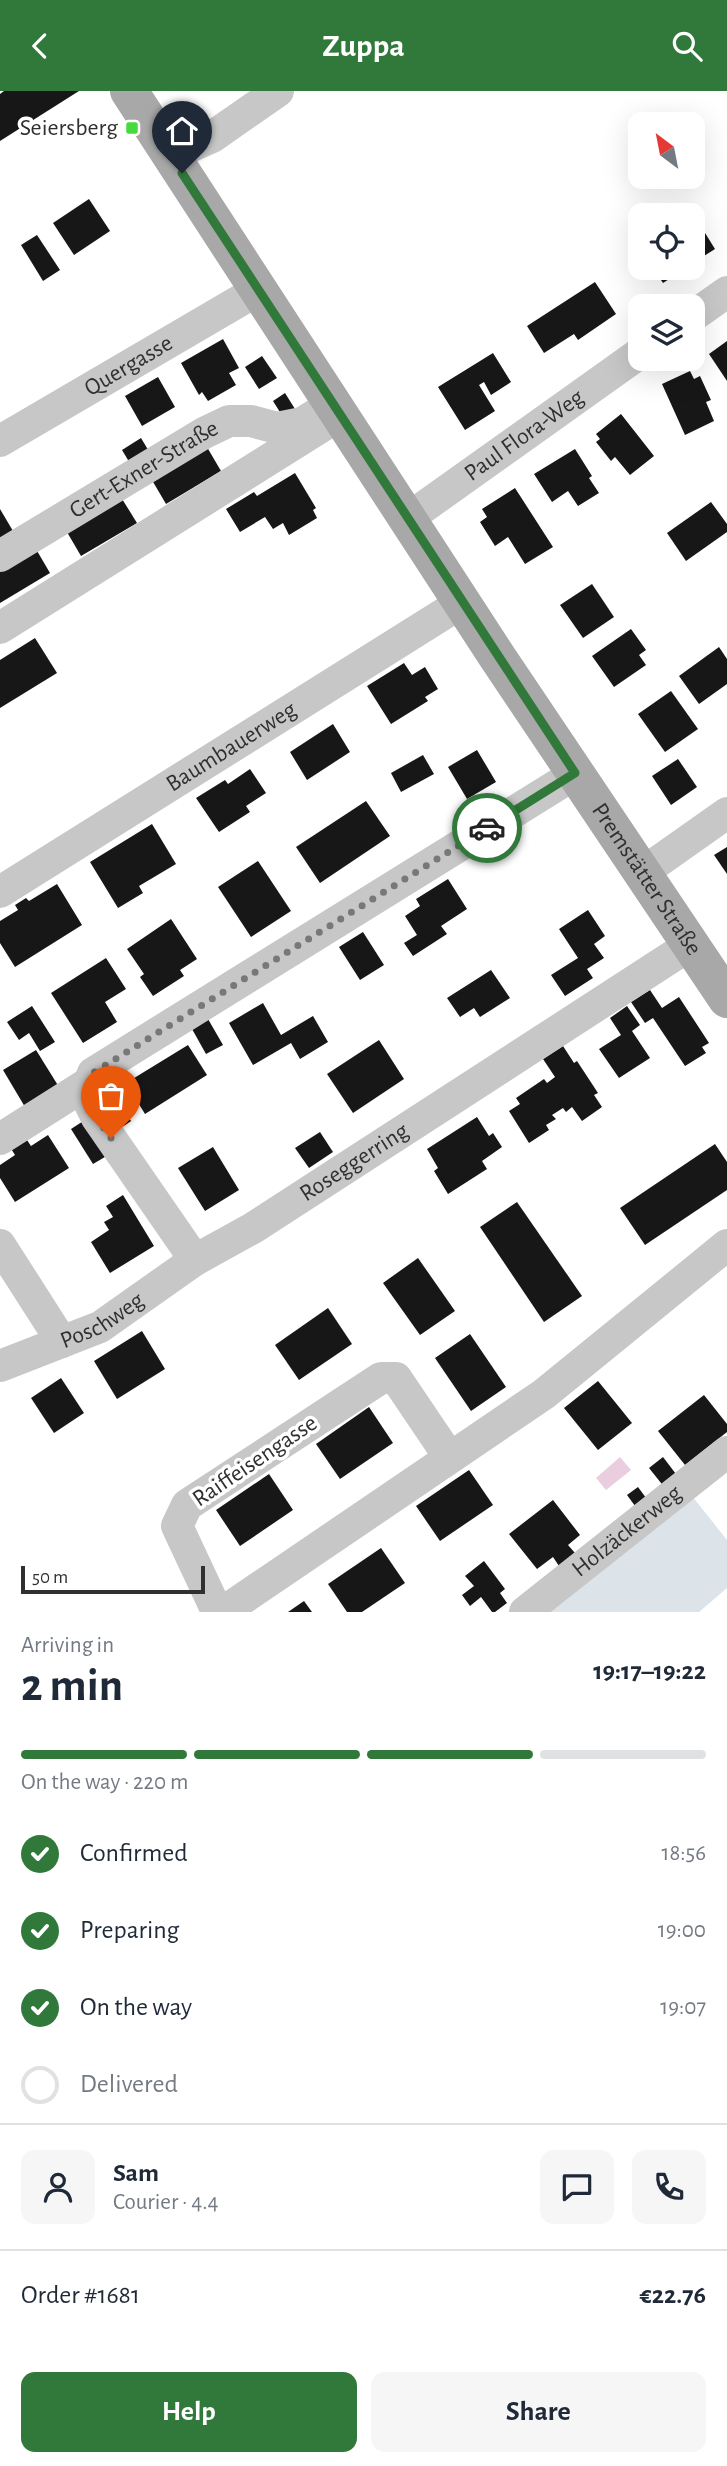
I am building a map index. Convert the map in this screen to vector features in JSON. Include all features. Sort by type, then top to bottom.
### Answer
[{"type":"main road","name":"Premstätter Straße","points":[[129,91],[461,603],[727,999]]},
{"type":"street","points":[[171,155],[212,137],[278,91]]},
{"type":"street","name":"Quergasse","points":[[0,441],[258,290]]},
{"type":"street","points":[[705,308],[727,292]]},
{"type":"street","name":"Paul Flora-Weg","points":[[407,519],[628,362]]},
{"type":"street","points":[[0,628],[336,410]]},
{"type":"street","name":"Gert-Exner-Straße","points":[[0,556],[204,433],[229,421],[251,421],[277,428],[302,423],[336,410]]},
{"type":"street","name":"Baumbauerweg","points":[[0,892],[461,603]]},
{"type":"street","points":[[195,1260],[97,1118],[85,1094],[93,1073],[575,773]]},
{"type":"street","points":[[642,873],[727,813]]},
{"type":"street","name":"Roseggerring","points":[[195,1260],[265,1221],[690,944]]},
{"type":"street","points":[[0,1139],[90,1082]]},
{"type":"street","points":[[0,1245],[62,1342]]},
{"type":"street","name":"Raiffeisengasse","points":[[450,1458],[396,1378],[381,1378],[187,1505],[177,1527],[214,1605],[226,1610],[450,1458],[544,1394],[727,1245]]},
{"type":"street","name":"Poschweg","points":[[0,1366],[100,1327],[195,1260]]},
{"type":"street","name":"Holzäckerweg","points":[[525,1612],[727,1453]]},
{"type":"shaded area","points":[[620,1457],[631,1470],[606,1490],[596,1478]]},
{"type":"shaded area","points":[[688,1491],[727,1540],[727,1588],[699,1612],[537,1612]]},
{"type":"building","points":[[4,91],[79,91],[0,141],[0,94]]},
{"type":"building","points":[[89,199],[110,231],[74,255],[53,223]]},
{"type":"building","points":[[705,233],[715,249],[705,255]]},
{"type":"building","points":[[37,235],[60,270],[43,281],[21,245]]},
{"type":"building","points":[[595,282],[616,314],[578,340],[574,334],[544,353],[527,326]]},
{"type":"building","points":[[223,339],[239,368],[229,373],[236,385],[208,401],[202,392],[199,395],[181,363]]},
{"type":"building","points":[[727,341],[727,381],[709,354]]},
{"type":"building","points":[[493,353],[511,382],[491,395],[484,382],[479,385],[495,411],[465,430],[438,387]]},
{"type":"building","points":[[262,356],[277,378],[259,389],[245,367]]},
{"type":"building","points":[[690,371],[694,379],[700,376],[711,400],[706,402],[714,421],[685,435],[662,384]]},
{"type":"building","points":[[158,377],[175,407],[142,426],[125,396]]},
{"type":"building","points":[[285,393],[295,409],[283,417],[273,401]]},
{"type":"building","points":[[621,414],[654,456],[630,475],[615,457],[611,461],[596,442],[600,439],[596,434]]},
{"type":"building","points":[[141,438],[153,458],[134,470],[122,450]]},
{"type":"building","points":[[204,442],[221,471],[166,504],[149,475]]},
{"type":"building","points":[[575,449],[599,493],[578,506],[568,491],[552,502],[534,474]]},
{"type":"building","points":[[295,473],[316,508],[313,510],[317,518],[289,535],[283,523],[273,529],[265,517],[240,532],[226,509],[254,492],[257,496]]},
{"type":"building","points":[[515,488],[553,547],[525,564],[508,537],[495,546],[480,522],[487,517],[482,509]]},
{"type":"building","points":[[119,494],[137,523],[81,556],[64,527]]},
{"type":"building","points":[[711,502],[727,524],[727,532],[686,561],[667,533]]},
{"type":"building","points":[[0,509],[13,531],[0,538]]},
{"type":"building","points":[[33,544],[50,573],[0,603],[0,564]]},
{"type":"building","points":[[592,584],[614,617],[583,638],[560,605]]},
{"type":"building","points":[[631,629],[646,650],[639,655],[646,665],[614,687],[592,656]]},
{"type":"building","points":[[35,638],[57,673],[0,708],[0,660]]},
{"type":"building","points":[[719,647],[727,659],[727,684],[699,704],[679,676]]},
{"type":"building","points":[[404,663],[412,675],[425,667],[438,689],[425,697],[428,701],[391,724],[367,686]]},
{"type":"building","points":[[671,691],[698,729],[665,752],[638,714]]},
{"type":"building","points":[[333,724],[350,752],[307,780],[290,752]]},
{"type":"building","points":[[477,750],[496,782],[467,799],[448,767]]},
{"type":"building","points":[[423,755],[434,774],[401,792],[391,773]]},
{"type":"building","points":[[678,759],[697,787],[671,805],[652,776]]},
{"type":"building","points":[[250,769],[266,793],[246,806],[250,812],[219,832],[196,798],[225,780],[228,784]]},
{"type":"building","points":[[366,801],[390,836],[320,883],[296,847]]},
{"type":"building","points":[[152,824],[176,864],[139,886],[143,893],[118,908],[90,862]]},
{"type":"building","points":[[727,847],[727,874],[714,855]]},
{"type":"building","points":[[258,861],[291,911],[251,937],[218,887]]},
{"type":"building","points":[[448,879],[467,909],[441,926],[447,934],[413,956],[404,943],[417,935],[405,916],[420,906],[416,899]]},
{"type":"building","points":[[57,884],[82,925],[15,967],[0,943],[0,921],[18,910],[15,905],[26,898],[29,901]]},
{"type":"building","points":[[588,910],[605,936],[594,944],[604,958],[587,969],[593,978],[565,996],[551,975],[578,958],[559,929]]},
{"type":"building","points":[[171,919],[197,959],[180,970],[184,976],[153,996],[140,977],[144,974],[127,949]]},
{"type":"building","points":[[363,932],[384,965],[360,980],[339,947]]},
{"type":"building","points":[[106,958],[126,989],[105,1002],[117,1022],[83,1043],[51,993]]},
{"type":"building","points":[[491,970],[510,998],[480,1017],[474,1008],[460,1017],[447,998]]},
{"type":"building","points":[[650,990],[662,1008],[679,997],[709,1043],[702,1047],[706,1053],[685,1066],[653,1018],[645,1023],[631,1002]]},
{"type":"building","points":[[263,1003],[281,1035],[313,1016],[328,1042],[300,1059],[291,1043],[253,1065],[229,1023]]},
{"type":"building","points":[[32,1006],[55,1042],[40,1051],[29,1033],[19,1040],[7,1022]]},
{"type":"building","points":[[627,1006],[640,1025],[632,1031],[650,1058],[619,1078],[599,1049],[621,1035],[610,1018]]},
{"type":"building","points":[[208,1019],[223,1045],[206,1054],[192,1029]]},
{"type":"building","points":[[379,1040],[404,1079],[353,1113],[327,1074]]},
{"type":"building","points":[[188,1045],[207,1075],[145,1114],[126,1083]]},
{"type":"building","points":[[563,1046],[574,1063],[577,1061],[598,1093],[594,1095],[602,1107],[582,1121],[572,1107],[566,1112],[563,1108],[552,1115],[556,1119],[546,1125],[549,1130],[529,1143],[509,1111],[520,1104],[516,1098],[544,1079],[547,1083],[555,1077],[543,1059]]},
{"type":"building","points":[[36,1050],[59,1087],[25,1107],[3,1070]]},
{"type":"building","points":[[118,1101],[131,1121],[118,1130],[104,1110]]},
{"type":"building","points":[[477,1117],[489,1136],[493,1133],[502,1147],[482,1161],[487,1169],[448,1194],[434,1171],[438,1168],[427,1149]]},
{"type":"building","points":[[88,1118],[110,1154],[93,1164],[71,1129]]},
{"type":"building","points":[[320,1132],[333,1152],[309,1168],[295,1148]]},
{"type":"building","points":[[48,1135],[69,1168],[15,1202],[0,1178],[0,1165],[15,1155],[10,1147],[25,1137],[31,1146]]},
{"type":"building","points":[[715,1144],[727,1162],[727,1190],[645,1245],[620,1208]]},
{"type":"building","points":[[213,1147],[239,1190],[205,1211],[178,1168]]},
{"type":"building","points":[[123,1195],[154,1246],[110,1273],[91,1242],[109,1230],[104,1222],[113,1217],[106,1206]]},
{"type":"building","points":[[517,1202],[582,1296],[544,1322],[480,1227]]},
{"type":"building","points":[[418,1258],[455,1311],[420,1335],[383,1283]]},
{"type":"building","points":[[328,1308],[352,1344],[299,1380],[275,1345]]},
{"type":"building","points":[[142,1331],[165,1369],[117,1399],[94,1361]]},
{"type":"building","points":[[470,1334],[506,1387],[471,1411],[435,1358]]},
{"type":"building","points":[[61,1378],[84,1413],[54,1433],[31,1398]]},
{"type":"building","points":[[598,1381],[632,1423],[598,1450],[564,1408]]},
{"type":"building","points":[[704,1395],[727,1424],[727,1432],[685,1465],[658,1431]]},
{"type":"building","points":[[369,1407],[393,1443],[340,1479],[316,1444]]},
{"type":"building","points":[[663,1457],[679,1478],[665,1488],[649,1468]]},
{"type":"building","points":[[469,1470],[493,1505],[440,1541],[416,1506]]},
{"type":"building","points":[[269,1474],[293,1510],[240,1546],[216,1510]]},
{"type":"building","points":[[638,1487],[649,1502],[638,1510],[627,1495]]},
{"type":"building","points":[[553,1500],[580,1535],[568,1545],[575,1553],[559,1566],[553,1557],[537,1569],[509,1534]]},
{"type":"building","points":[[381,1548],[405,1583],[362,1612],[347,1612],[328,1584]]},
{"type":"building","points":[[484,1561],[505,1589],[500,1593],[507,1603],[495,1612],[492,1612],[481,1597],[470,1606],[462,1595],[474,1586],[465,1576]]},
{"type":"building","points":[[304,1601],[312,1612],[288,1612]]},
{"type":"way so far","points":[[111,1138],[85,1094],[93,1073],[487,828]]},
{"type":"place","name":"Seiersberg","points":[[132,128]]},
{"type":"route","points":[[182,173],[575,773],[487,828]]}]
